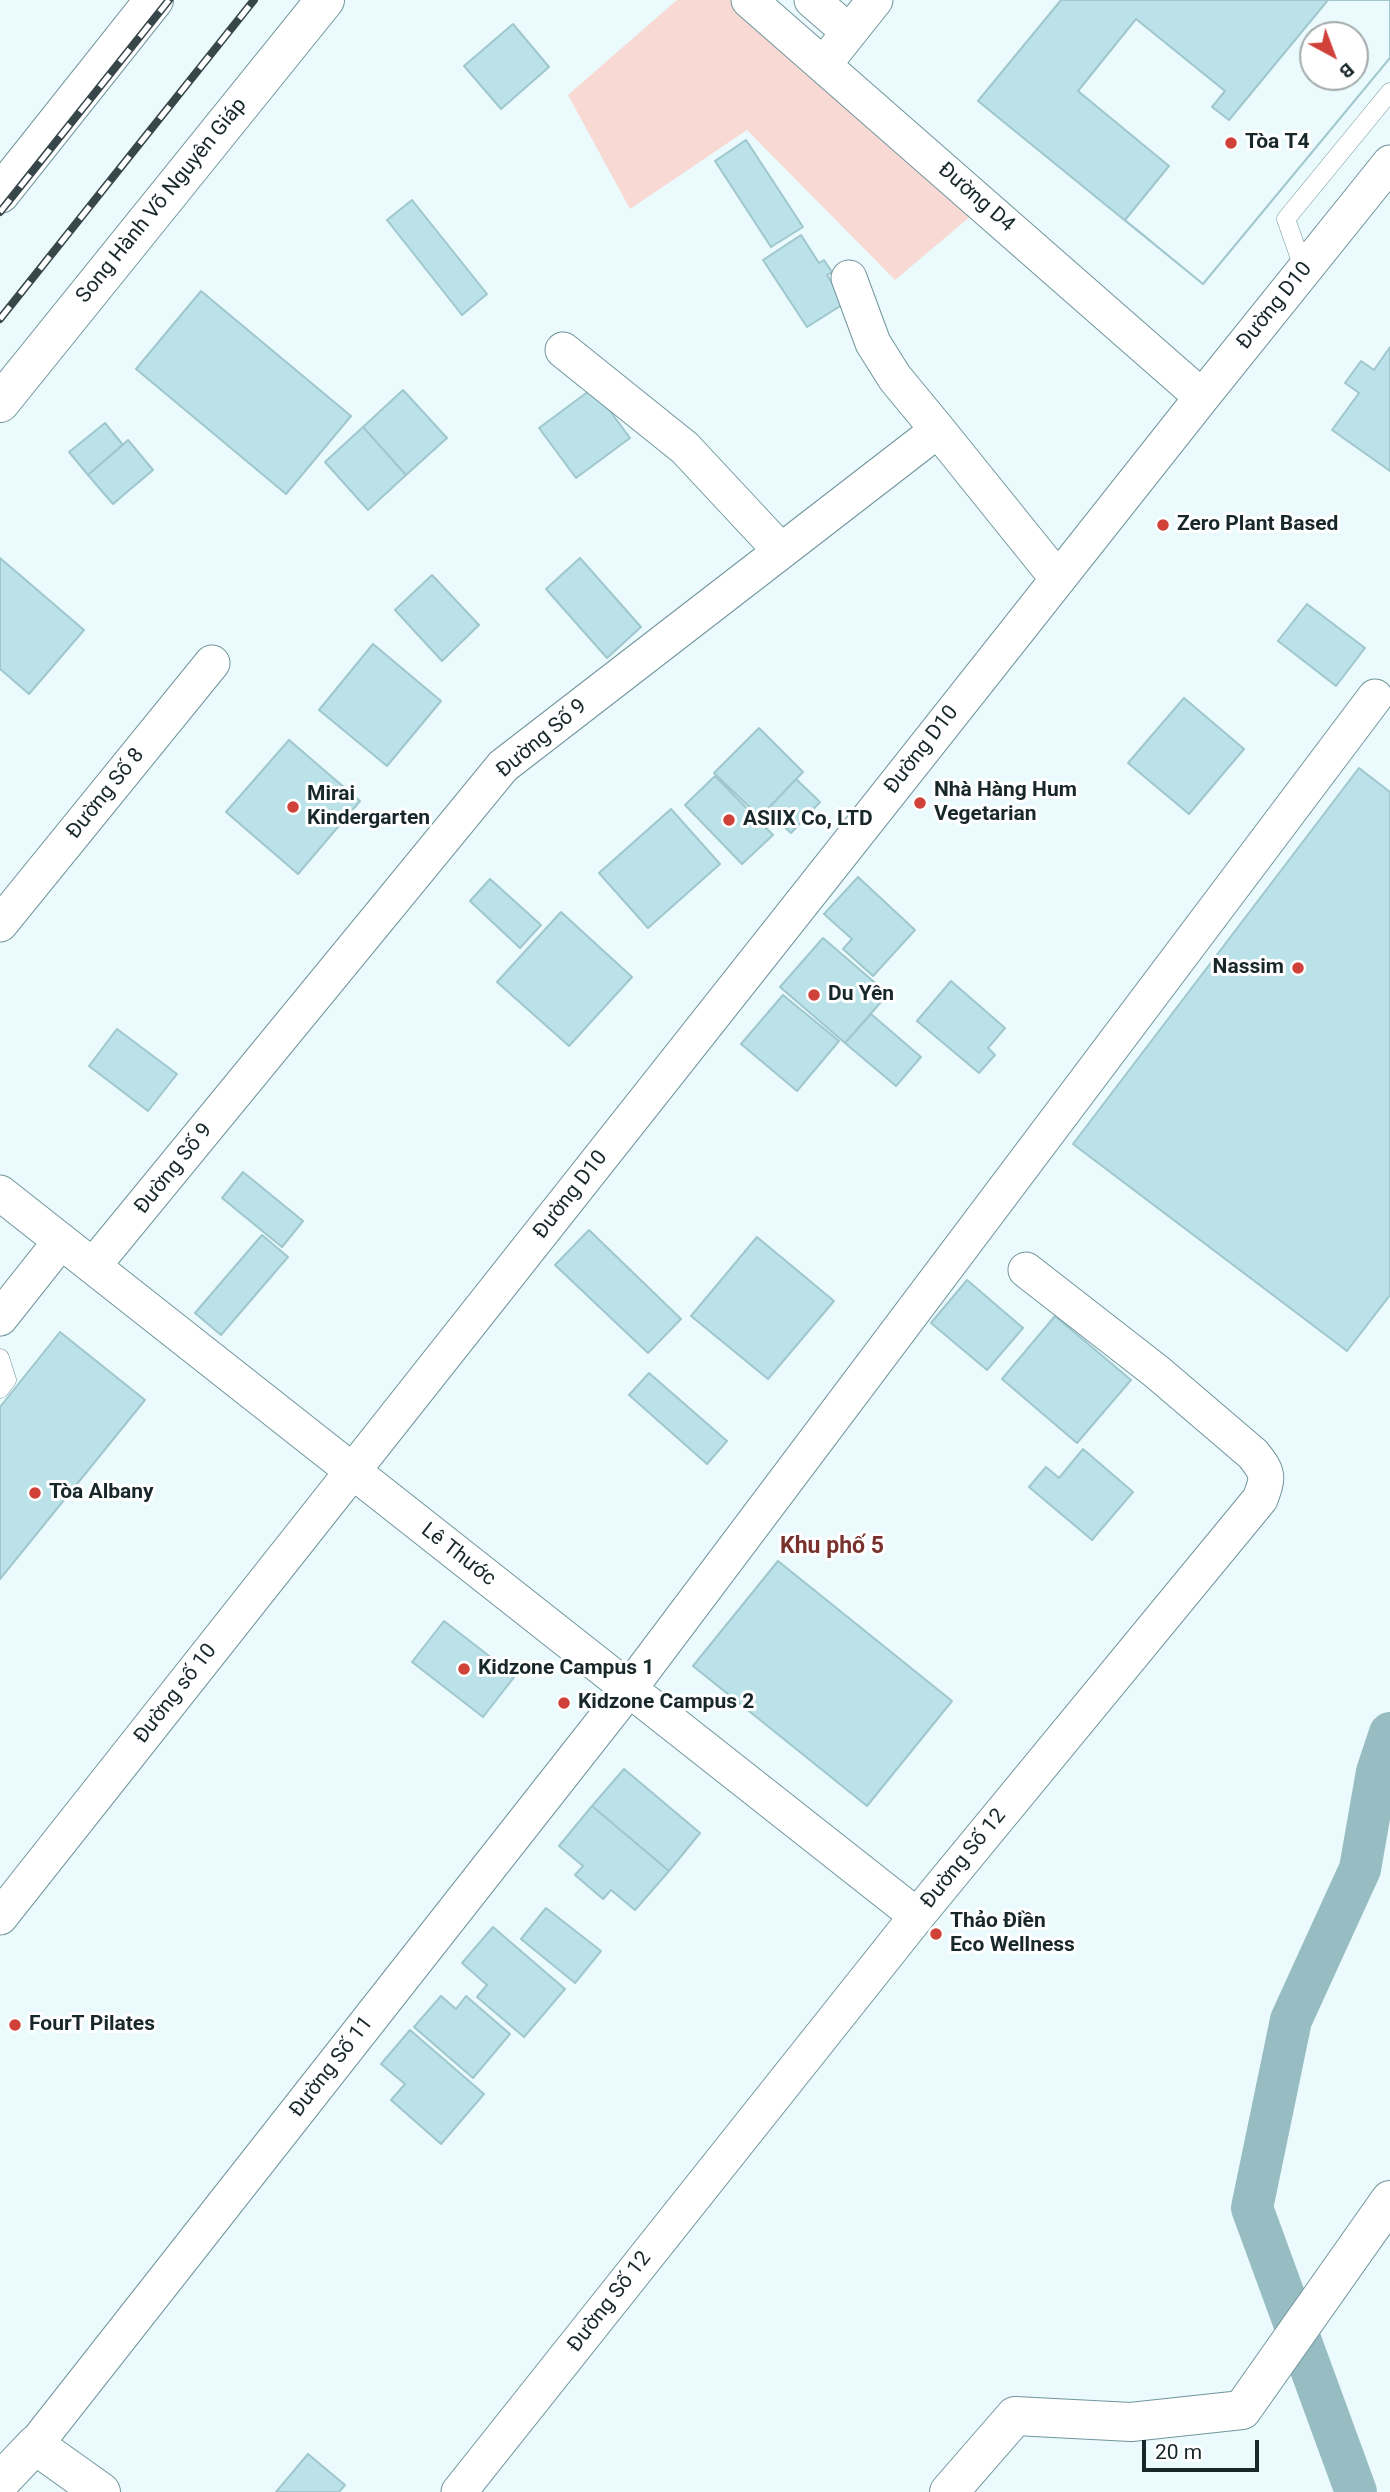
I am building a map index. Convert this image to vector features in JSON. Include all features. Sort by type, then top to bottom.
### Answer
[{"type":"main road","points":[[0,194],[154,0]]},
{"type":"main road","name":"Song Hành Võ Nguyên Giáp","points":[[0,403],[324,0]]},
{"type":"main road","points":[[949,2492],[1016,2416],[1131,2422],[1242,2410],[1390,2200]]},
{"type":"main road","points":[[0,2482],[35,2445],[101,2492]]},
{"type":"street","name":"Đường D4","points":[[749,0],[1202,397]]},
{"type":"street","points":[[812,0],[849,32]]},
{"type":"street","points":[[824,64],[875,0]]},
{"type":"street","name":"Đường D10","points":[[352,1471],[1390,163]]},
{"type":"street","points":[[849,278],[873,343],[895,378],[1058,579]]},
{"type":"street","points":[[564,350],[685,448],[781,551]]},
{"type":"street","name":"Đường Số 9","points":[[93,1266],[503,766],[938,430]]},
{"type":"street","name":"Đường Số 8","points":[[0,924],[212,663]]},
{"type":"street","name":"Đường Số 11","points":[[35,2445],[629,1689],[1375,697]]},
{"type":"street","name":"Lê Thước","points":[[0,1193],[917,1916]]},
{"type":"street","points":[[0,1318],[61,1241]]},
{"type":"street","name":"Đường Số 12","points":[[459,2492],[917,1916],[1260,1499],[1267,1482],[1266,1470],[1253,1454],[1157,1373],[1026,1270]]},
{"type":"street","name":"Đường số 10","points":[[0,1917],[352,1471]]},
{"type":"lane","points":[[1304,270],[1286,219],[1390,92]]},
{"type":"lane","points":[[0,1358],[7,1380],[0,1389]]},
{"type":"shaded area","points":[[677,0],[734,0],[978,210],[895,280],[747,130],[630,209],[568,95]]},
{"type":"building","points":[[1061,0],[1390,0],[1390,58],[1369,83],[1369,21],[1299,21],[1299,91],[1363,91],[1203,284],[978,101]]},
{"type":"building","name":"Tòa T4","points":[[1328,0],[1390,0],[1390,58],[1369,83],[1369,21],[1311,21]]},
{"type":"building","name":"Tòa T4","points":[[1136,19],[1225,91],[1212,107],[1229,120],[1299,35],[1299,91],[1363,91],[1203,284],[1125,220],[1169,166],[1078,91]]},
{"type":"building","points":[[513,24],[549,67],[501,109],[464,66]]},
{"type":"building","points":[[746,140],[803,227],[771,247],[715,161]]},
{"type":"building","points":[[412,200],[487,294],[462,315],[387,220]]},
{"type":"building","points":[[801,235],[819,263],[824,260],[832,272],[827,275],[845,303],[807,327],[763,260]]},
{"type":"building","points":[[201,291],[351,416],[286,494],[136,369]]},
{"type":"building","points":[[1390,347],[1390,471],[1332,430],[1359,393],[1345,383],[1361,361],[1374,370]]},
{"type":"building","points":[[593,388],[630,438],[576,478],[539,428]]},
{"type":"building","points":[[403,390],[447,438],[406,475],[363,427]]},
{"type":"building","points":[[105,423],[123,445],[88,475],[69,452]]},
{"type":"building","points":[[363,427],[406,475],[368,510],[325,462]]},
{"type":"building","points":[[128,440],[153,470],[113,504],[88,475]]},
{"type":"building","points":[[0,558],[84,630],[29,694],[0,669]]},
{"type":"building","points":[[580,558],[641,627],[607,658],[546,589]]},
{"type":"building","points":[[432,575],[479,625],[442,661],[395,610]]},
{"type":"building","points":[[1307,604],[1365,648],[1336,686],[1278,641]]},
{"type":"building","points":[[373,644],[441,701],[387,766],[319,710]]},
{"type":"building","points":[[1184,698],[1244,749],[1189,814],[1128,763]]},
{"type":"building","points":[[759,728],[803,772],[760,817],[714,773]]},
{"type":"building","name":"Mirai Kindergarten","points":[[289,740],[360,801],[298,874],[226,812]]},
{"type":"building","name":"Nassim","points":[[1359,768],[1390,792],[1390,1295],[1347,1351],[1073,1144]]},
{"type":"building","name":"ASIIX Co, LTD","points":[[715,776],[773,835],[742,864],[685,805]]},
{"type":"building","points":[[796,779],[820,802],[791,833],[767,810]]},
{"type":"building","points":[[671,809],[720,864],[648,928],[599,873]]},
{"type":"building","points":[[858,877],[915,930],[873,976],[843,949],[852,939],[824,914]]},
{"type":"building","points":[[490,879],[541,925],[520,948],[470,901]]},
{"type":"building","points":[[561,912],[632,977],[569,1046],[497,982]]},
{"type":"building","points":[[823,938],[888,994],[845,1043],[780,987]]},
{"type":"building","points":[[951,981],[1005,1028],[988,1048],[995,1055],[979,1073],[917,1021]]},
{"type":"building","points":[[783,995],[839,1041],[797,1091],[741,1044]]},
{"type":"building","points":[[871,1014],[921,1057],[896,1086],[845,1043]]},
{"type":"building","points":[[117,1029],[177,1074],[148,1111],[89,1066]]},
{"type":"building","points":[[243,1172],[303,1221],[282,1247],[222,1198]]},
{"type":"building","points":[[589,1230],[681,1319],[648,1353],[555,1265]]},
{"type":"building","points":[[262,1235],[288,1257],[221,1335],[195,1313]]},
{"type":"building","points":[[757,1237],[834,1301],[768,1379],[691,1316]]},
{"type":"building","points":[[967,1280],[1023,1328],[987,1370],[931,1323]]},
{"type":"building","points":[[1055,1316],[1131,1380],[1077,1443],[1002,1379]]},
{"type":"building","name":"Tòa Albany","points":[[60,1332],[145,1400],[0,1579],[0,1407]]},
{"type":"building","points":[[649,1373],[727,1441],[707,1464],[629,1395]]},
{"type":"building","points":[[1083,1449],[1133,1492],[1092,1540],[1029,1487],[1046,1467],[1059,1478]]},
{"type":"building","points":[[778,1561],[952,1701],[867,1806],[693,1666]]},
{"type":"building","name":"Kidzone Campus 1","points":[[444,1621],[515,1676],[483,1717],[412,1662]]},
{"type":"building","points":[[624,1769],[700,1833],[669,1871],[592,1806]]},
{"type":"building","points":[[592,1806],[669,1871],[635,1910],[611,1890],[603,1899],[575,1875],[583,1866],[559,1846]]},
{"type":"building","points":[[546,1908],[601,1951],[575,1983],[521,1939]]},
{"type":"building","points":[[493,1927],[565,1989],[524,2037],[477,1997],[487,1985],[462,1963]]},
{"type":"building","points":[[441,1996],[456,2009],[466,1996],[510,2034],[473,2078],[414,2027]]},
{"type":"building","points":[[410,2030],[484,2094],[441,2144],[391,2100],[405,2084],[381,2064]]},
{"type":"building","points":[[308,2454],[345,2485],[339,2492],[276,2492]]},
{"type":"waterway","points":[[1356,2492],[1252,2208],[1291,2020],[1360,1869],[1377,1772],[1390,1733]]},
{"type":"railway","points":[[0,212],[169,0]]},
{"type":"railway","points":[[0,319],[254,0]]},
{"type":"place","name":"Tòa T4","points":[[1231,143]]},
{"type":"place","name":"Zero Plant Based","points":[[1163,525]]},
{"type":"place","name":"Nhà Hàng Hum Vegetarian","points":[[920,803]]},
{"type":"place","name":"Mirai Kindergarten","points":[[293,807]]},
{"type":"place","name":"ASIIX Co, LTD","points":[[729,820]]},
{"type":"place","name":"Nassim","points":[[1298,968]]},
{"type":"place","name":"Du Yên","points":[[814,995]]},
{"type":"place","name":"Tòa Albany","points":[[35,1493]]},
{"type":"place","name":"Kidzone Campus 1","points":[[464,1669]]},
{"type":"place","name":"Kidzone Campus 2","points":[[564,1703]]},
{"type":"place","name":"Thảo Điền Eco Wellness","points":[[936,1934]]},
{"type":"place","name":"FourT Pilates","points":[[15,2025]]},
{"type":"district","name":"Khu phố 5","points":[[832,1547]]}]
